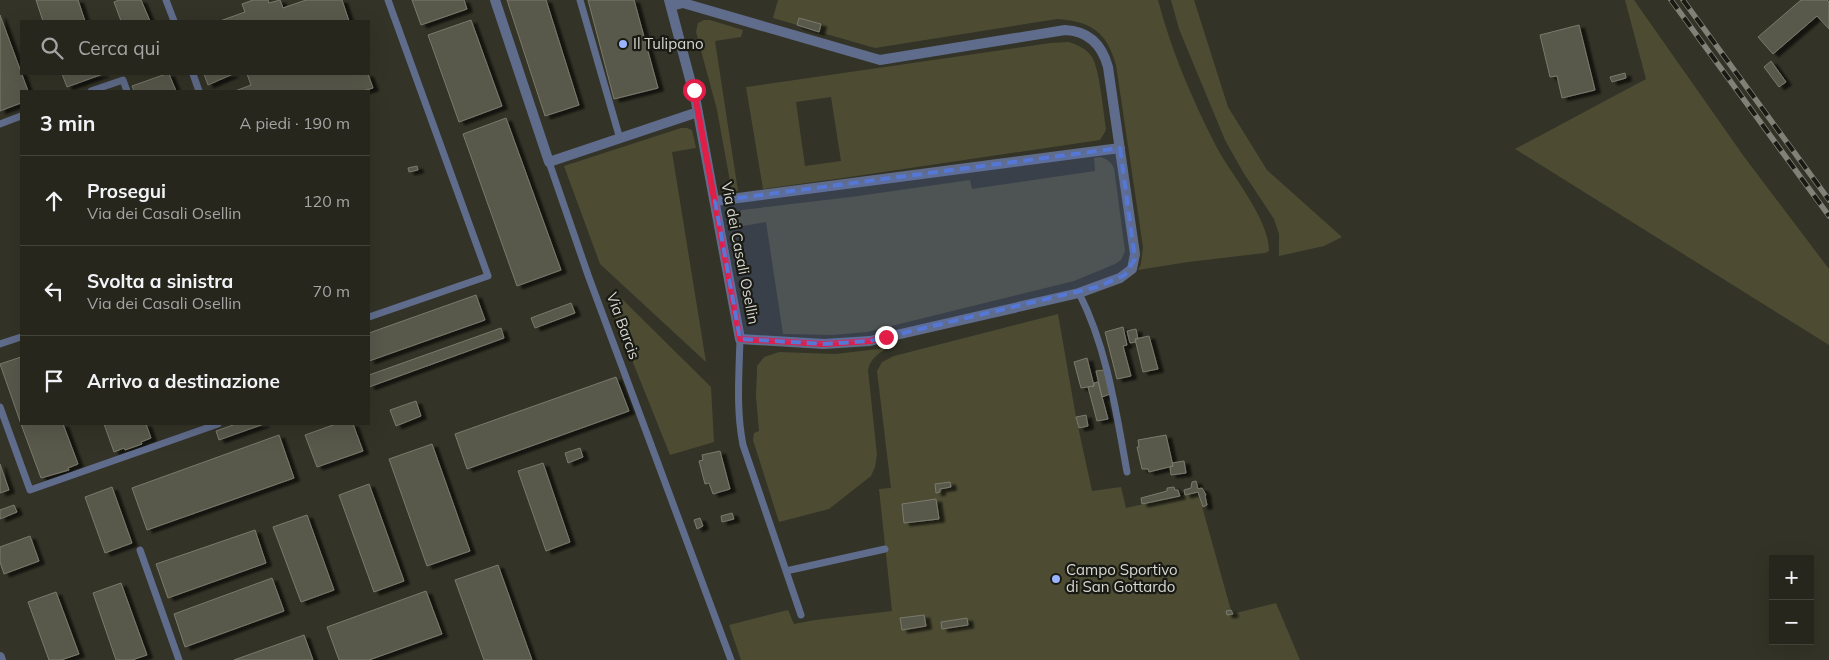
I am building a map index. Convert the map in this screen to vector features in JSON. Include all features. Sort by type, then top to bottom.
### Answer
[{"type":"street","name":"Via Barcis","points":[[495,0],[549,162]]},
{"type":"street","points":[[670,3],[683,3],[880,60],[1065,30],[1076,31],[1097,43],[1106,59],[1120,148],[715,202]]},
{"type":"street","name":"Via dei Casali Osellin","points":[[670,3],[698,112],[740,339],[824,344],[870,341],[1079,293],[1120,278],[1129,272],[1135,259],[1120,148]]},
{"type":"street","points":[[549,162],[698,112]]},
{"type":"lane","points":[[166,0],[174,20]]},
{"type":"lane","points":[[370,317],[488,276],[388,0]]},
{"type":"lane","points":[[580,0],[620,139]]},
{"type":"lane","points":[[193,75],[199,90]]},
{"type":"lane","points":[[94,90],[123,80],[127,90]]},
{"type":"lane","points":[[0,124],[20,116]]},
{"type":"lane","name":"Via Barcis","points":[[549,162],[588,275],[731,660]]},
{"type":"lane","points":[[1079,293],[1091,318],[1104,357],[1127,472]]},
{"type":"lane","points":[[0,344],[20,337]]},
{"type":"lane","points":[[740,339],[739,403],[741,434],[746,454],[801,615]]},
{"type":"lane","points":[[0,407],[30,490],[215,425]]},
{"type":"lane","points":[[786,571],[885,549]]},
{"type":"lane","points":[[140,550],[179,660]]},
{"type":"highlighted area","points":[[1120,148],[1135,259],[1125,275],[1097,287],[870,341],[824,344],[740,339],[715,201]]},
{"type":"shaded area","points":[[778,0],[1158,0],[1169,37],[1191,92],[1216,146],[1263,225],[1269,251],[1138,270],[1141,264],[1143,247],[1116,65],[1108,44],[1096,30],[1079,22],[1057,19],[875,48],[819,32],[821,24],[799,18],[797,25],[773,18]]},
{"type":"shaded area","points":[[1171,0],[1194,0],[1228,107],[1267,170],[1342,237],[1324,246],[1279,256],[1279,234],[1274,219],[1243,172],[1225,140],[1179,29]]},
{"type":"shaded area","points":[[1625,0],[1634,0],[1745,158],[1829,269],[1829,345],[1515,149],[1646,79]]},
{"type":"shaded area","points":[[704,20],[743,30],[741,37],[715,41],[738,191],[734,191],[731,187],[717,110],[696,32],[698,23]]},
{"type":"shaded area","points":[[1069,42],[1076,44],[1092,57],[1099,81],[1106,128],[1100,140],[763,189],[746,87]],"holes":[[[831,97],[841,161],[805,166],[796,102]]]},
{"type":"shaded area","points":[[681,128],[692,130],[696,148],[672,152],[706,362],[600,264],[564,166]]},
{"type":"shaded area","points":[[1100,157],[1108,161],[1114,168],[1125,251],[1121,260],[1074,281],[867,332],[833,335],[783,334],[766,222],[738,227],[737,214],[742,210],[970,180],[972,189],[1095,171],[1094,158]]},
{"type":"shaded area","points":[[614,296],[620,297],[711,387],[714,442],[670,455],[610,305],[610,298]]},
{"type":"shaded area","name":"Campo Sportivo di San Gottardo","points":[[1058,314],[1076,417],[1092,491],[1121,487],[1126,508],[1198,492],[1232,614],[1276,603],[1300,660],[741,660],[729,625],[788,610],[794,624],[892,611],[879,489],[891,488],[877,371],[882,362],[894,356]]},
{"type":"shaded area","points":[[887,348],[873,359],[868,370],[877,455],[871,476],[829,509],[779,522],[753,440],[754,433],[759,431],[756,396],[757,366],[764,357],[779,352],[835,354]]},
{"type":"building","points":[[36,0],[78,0],[85,20],[43,20]]},
{"type":"building","points":[[119,0],[141,0],[150,20],[121,20],[114,2]]},
{"type":"building","points":[[253,0],[268,0],[269,3],[280,0],[283,8],[306,0],[342,0],[349,20],[223,20],[245,12],[242,4]]},
{"type":"building","points":[[412,0],[464,0],[467,9],[421,25]]},
{"type":"building","points":[[507,0],[546,0],[579,105],[545,116]]},
{"type":"building","name":"Il Tulipano","points":[[588,0],[634,0],[658,88],[614,99]]},
{"type":"building","points":[[1801,0],[1827,0],[1829,2],[1829,29],[1817,16],[1773,54],[1758,37]]},
{"type":"building","points":[[0,15],[20,69],[20,75],[22,75],[28,90],[20,90],[20,103],[0,111]]},
{"type":"building","points":[[799,18],[821,24],[819,32],[797,25]]},
{"type":"building","points":[[471,20],[502,106],[459,122],[428,35]]},
{"type":"building","points":[[1579,25],[1595,90],[1562,98],[1557,76],[1550,77],[1540,35]]},
{"type":"building","points":[[1771,61],[1786,82],[1779,87],[1764,67]]},
{"type":"building","points":[[1625,73],[1626,78],[1612,82],[1610,77]]},
{"type":"building","points":[[62,75],[100,75],[67,87]]},
{"type":"building","points":[[163,75],[169,75],[176,90],[134,90],[132,86]]},
{"type":"building","points":[[204,75],[231,75],[208,85]]},
{"type":"building","points":[[247,75],[368,75],[373,88],[366,90],[238,90],[251,85]]},
{"type":"building","points":[[506,118],[561,270],[517,286],[463,134]]},
{"type":"building","points":[[417,166],[418,170],[409,172],[408,168]]},
{"type":"building","points":[[476,295],[485,320],[370,361],[370,333]]},
{"type":"building","points":[[571,303],[575,313],[535,328],[531,318]]},
{"type":"building","points":[[1123,327],[1127,345],[1123,346],[1131,376],[1117,379],[1105,332]]},
{"type":"building","points":[[501,328],[504,338],[370,387],[370,375]]},
{"type":"building","points":[[1136,329],[1138,339],[1135,339],[1136,342],[1130,343],[1127,331]]},
{"type":"building","points":[[1149,336],[1158,369],[1143,372],[1135,339]]},
{"type":"building","points":[[20,357],[20,421],[0,364]]},
{"type":"building","points":[[1087,358],[1094,386],[1081,388],[1074,362]]},
{"type":"building","points":[[1104,370],[1110,394],[1102,397],[1096,371]]},
{"type":"building","points":[[616,377],[629,411],[467,469],[455,434]]},
{"type":"building","points":[[1098,382],[1108,419],[1097,421],[1088,387],[1094,386],[1094,383]]},
{"type":"building","points":[[416,401],[421,416],[396,426],[390,410]]},
{"type":"building","points":[[1086,415],[1088,426],[1079,428],[1076,417]]},
{"type":"building","points":[[21,425],[63,425],[78,464],[68,468],[69,470],[41,478]]},
{"type":"building","points":[[104,425],[146,425],[151,438],[141,442],[142,444],[114,452]]},
{"type":"building","points":[[233,425],[261,425],[219,440],[216,431]]},
{"type":"building","points":[[333,425],[353,425],[363,451],[317,467],[305,435]]},
{"type":"building","points":[[279,435],[294,478],[147,530],[132,488]]},
{"type":"building","points":[[1166,435],[1173,466],[1149,472],[1148,469],[1142,469],[1137,447],[1139,447],[1138,440]]},
{"type":"building","points":[[432,444],[470,551],[427,566],[389,459]]},
{"type":"building","points":[[580,448],[583,457],[568,463],[565,453]]},
{"type":"building","points":[[720,451],[730,489],[713,494],[709,483],[705,484],[699,461],[703,460],[702,455]]},
{"type":"building","points":[[1184,461],[1186,473],[1171,475],[1170,467],[1173,466],[1172,463]]},
{"type":"building","points":[[543,463],[570,542],[546,551],[518,471]]},
{"type":"building","points":[[0,464],[9,490],[0,493]]},
{"type":"building","points":[[1196,481],[1198,489],[1202,488],[1206,495],[1207,505],[1203,507],[1198,492],[1185,495],[1184,490],[1191,488],[1192,482]]},
{"type":"building","points":[[950,482],[951,487],[940,489],[940,492],[936,493],[935,484]]},
{"type":"building","points":[[369,484],[404,581],[374,592],[339,495]]},
{"type":"building","points":[[112,487],[132,543],[105,553],[85,497]]},
{"type":"building","points":[[1174,487],[1175,490],[1178,490],[1180,496],[1142,504],[1141,498],[1167,491],[1167,488]]},
{"type":"building","points":[[936,499],[939,519],[904,523],[902,504]]},
{"type":"building","points":[[14,505],[17,512],[0,519],[0,510]]},
{"type":"building","points":[[732,513],[734,519],[722,522],[721,516]]},
{"type":"building","points":[[307,515],[334,590],[301,602],[273,527]]},
{"type":"building","points":[[700,518],[703,526],[697,529],[694,520]]},
{"type":"building","points":[[255,530],[266,563],[168,598],[156,564]]},
{"type":"building","points":[[30,536],[39,561],[4,574],[0,562],[0,547]]},
{"type":"building","points":[[498,565],[532,660],[484,660],[455,580]]},
{"type":"building","points":[[272,578],[284,611],[185,647],[174,614]]},
{"type":"building","points":[[121,583],[147,655],[132,660],[116,660],[93,593]]},
{"type":"building","points":[[426,591],[442,634],[369,660],[339,660],[327,627]]},
{"type":"building","points":[[56,592],[79,654],[61,660],[49,660],[28,602]]},
{"type":"building","points":[[1231,610],[1233,614],[1227,615],[1226,611]]},
{"type":"building","points":[[924,615],[926,626],[902,630],[900,618]]},
{"type":"building","points":[[967,618],[968,625],[942,629],[941,622]]},
{"type":"building","points":[[304,635],[313,660],[234,660]]},
{"type":"railway","points":[[1671,0],[1829,216]]},
{"type":"railway","points":[[1683,0],[1829,200]]},
{"type":"place","name":"Il Tulipano","points":[[623,44]]},
{"type":"place","name":"Campo Sportivo di San Gottardo","points":[[1056,579]]},
{"type":"route","points":[[694,90],[740,339],[803,344],[844,344],[886,337]]}]
